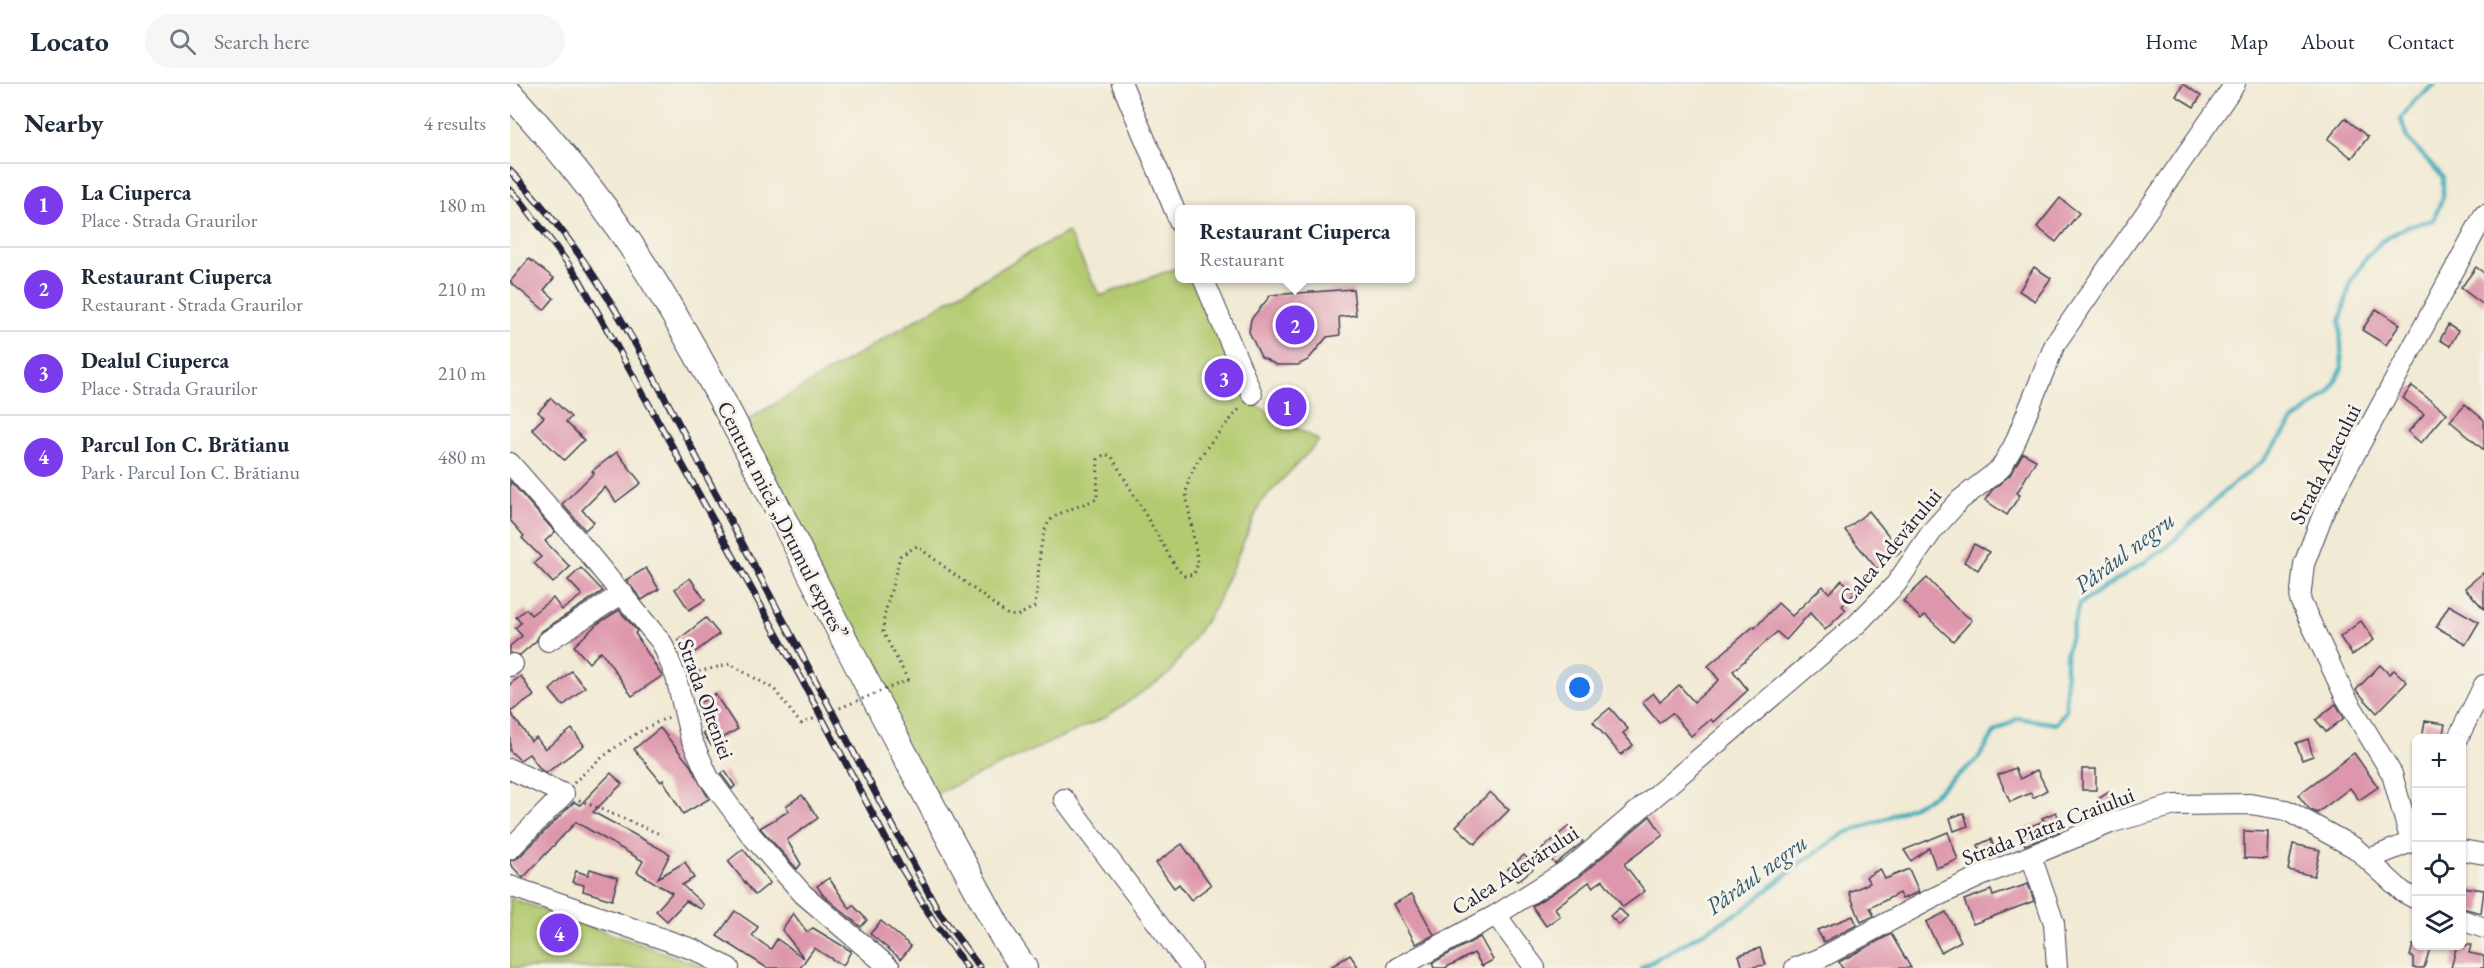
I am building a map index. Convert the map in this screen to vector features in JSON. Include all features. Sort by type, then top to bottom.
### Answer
[{"type":"main road","name":"Centura mică „Drumul expres”","points":[[510,94],[588,188],[629,243],[668,304],[736,427],[881,712],[1003,938],[1024,968]]},
{"type":"street","points":[[1122,84],[1175,213]]},
{"type":"street","name":"Calea Adevărului","points":[[1398,968],[1496,915],[1572,867],[1857,624],[1896,584],[1933,530],[1960,500],[2000,469],[2014,445],[2055,344],[2235,84]]},
{"type":"street","name":"Strada Atacului","points":[[2412,830],[2392,774],[2345,696],[2300,600],[2304,564],[2325,508],[2484,215]]},
{"type":"street","points":[[1205,283],[1252,394]]},
{"type":"street","name":"Strada Olteniei","points":[[510,464],[623,593],[662,643],[676,677],[690,736],[709,778],[751,835],[803,894],[890,968]]},
{"type":"street","points":[[548,641],[623,593]]},
{"type":"street","points":[[2460,734],[2484,685]]},
{"type":"street","points":[[510,770],[564,794],[510,849]]},
{"type":"street","points":[[1064,799],[1191,968]]},
{"type":"street","name":"Strada Piatra Craiului","points":[[1795,968],[1819,959],[1933,898],[2113,822],[2175,805],[2250,804],[2286,810],[2369,859],[2403,892],[2412,897]]},
{"type":"street","points":[[2369,859],[2412,839]]},
{"type":"street","points":[[2466,851],[2484,854]]},
{"type":"street","points":[[2031,856],[2055,923],[2057,968]]},
{"type":"street","points":[[510,886],[695,950],[729,968]]},
{"type":"street","points":[[1496,915],[1509,936],[1535,968]]},
{"type":"street","points":[[2466,921],[2484,928]]},
{"type":"path","points":[[676,677],[730,664],[774,689],[801,724],[908,680],[883,632],[884,616],[900,556],[917,546],[1008,615],[1017,616],[1034,608],[1038,593],[1042,536],[1052,518],[1097,499],[1098,459],[1105,454],[1112,457],[1177,569],[1185,576],[1194,574],[1198,562],[1186,485],[1194,467],[1252,394]]},
{"type":"path","points":[[662,835],[564,794],[601,756],[639,732],[684,711]]},
{"type":"green space","points":[[1068,232],[1100,296],[1175,268],[1175,283],[1203,283],[1247,400],[1319,441],[1261,502],[1215,607],[1170,673],[1106,717],[927,798],[736,427],[1021,257]]},
{"type":"green space","points":[[510,898],[707,968],[510,968]]},
{"type":"building","points":[[2183,84],[2201,96],[2194,107],[2176,96]]},
{"type":"building","points":[[2345,118],[2368,137],[2352,158],[2328,139]]},
{"type":"building","points":[[2060,198],[2079,213],[2056,242],[2037,227]]},
{"type":"building","points":[[529,259],[554,278],[544,290],[554,298],[544,310],[510,282]]},
{"type":"building","points":[[2034,267],[2051,278],[2035,301],[2019,291]]},
{"type":"building","points":[[2476,267],[2484,273],[2484,305],[2461,288]]},
{"type":"building","points":[[1353,289],[1356,315],[1339,317],[1340,335],[1327,337],[1308,360],[1298,365],[1277,365],[1261,357],[1249,332],[1251,319],[1271,295]]},
{"type":"building","points":[[2376,309],[2400,324],[2386,345],[2362,330]]},
{"type":"building","points":[[2448,325],[2458,331],[2450,346],[2440,340]]},
{"type":"building","points":[[2412,386],[2447,413],[2421,443],[2408,432],[2424,414],[2403,398]]},
{"type":"building","points":[[551,398],[571,417],[566,422],[584,440],[564,460],[532,429],[544,417],[538,412]]},
{"type":"building","points":[[2465,404],[2484,420],[2484,450],[2450,421]]},
{"type":"building","points":[[617,452],[641,483],[616,502],[605,487],[582,510],[594,522],[585,530],[562,504],[594,473],[592,471]]},
{"type":"building","points":[[2023,453],[2036,460],[2017,493],[2020,495],[2007,515],[1985,500],[1992,490],[2010,475]]},
{"type":"building","points":[[510,481],[555,532],[545,541],[570,567],[553,583],[534,563],[541,557],[522,538],[524,536],[510,520]]},
{"type":"building","points":[[1869,511],[1901,551],[1877,569],[1845,530]]},
{"type":"building","points":[[1974,544],[1989,552],[1978,570],[1964,562]]},
{"type":"building","points":[[581,568],[603,591],[542,631],[536,641],[520,655],[510,653],[510,646],[522,636],[515,628],[521,623],[516,617],[526,609],[531,615],[553,598],[562,610],[582,595],[568,580]]},
{"type":"building","points":[[646,568],[659,589],[642,600],[626,580]]},
{"type":"building","points":[[2484,572],[2484,609],[2465,588]]},
{"type":"building","points":[[690,578],[705,600],[689,610],[675,589]]},
{"type":"building","points":[[1927,578],[1956,608],[1972,620],[1953,641],[1925,615],[1921,619],[1903,601]]},
{"type":"building","points":[[1842,580],[1855,593],[1842,606],[1846,610],[1825,630],[1810,613],[1786,640],[1777,632],[1733,671],[1748,690],[1713,722],[1711,719],[1691,736],[1672,713],[1659,723],[1642,702],[1653,693],[1660,702],[1679,685],[1694,702],[1719,680],[1708,666],[1754,626],[1755,628],[1778,603],[1792,616],[1823,586],[1829,593]]},
{"type":"building","points":[[2449,605],[2479,622],[2466,644],[2436,627]]},
{"type":"building","points":[[619,610],[637,631],[635,633],[662,676],[632,696],[601,651],[589,663],[574,646],[597,624]]},
{"type":"building","points":[[706,618],[719,634],[690,656],[678,640]]},
{"type":"building","points":[[2361,621],[2374,640],[2352,655],[2340,637]]},
{"type":"building","points":[[2380,665],[2389,674],[2394,670],[2407,682],[2377,713],[2356,690]]},
{"type":"building","points":[[571,671],[585,687],[563,706],[550,690]]},
{"type":"building","points":[[521,676],[534,696],[510,712],[510,684]]},
{"type":"building","points":[[715,694],[738,729],[711,745],[703,733],[707,730],[695,705]]},
{"type":"building","points":[[2336,704],[2344,718],[2326,732],[2316,720]]},
{"type":"building","points":[[1610,708],[1628,729],[1623,733],[1633,745],[1621,755],[1593,722]]},
{"type":"building","points":[[510,712],[531,741],[536,737],[545,749],[572,729],[584,745],[546,773],[529,754],[520,760],[510,751]]},
{"type":"building","points":[[2425,721],[2445,724],[2443,734],[2423,734]]},
{"type":"building","points":[[660,728],[690,765],[709,799],[683,814],[663,780],[661,782],[634,749]]},
{"type":"building","points":[[2308,739],[2313,756],[2302,760],[2296,743]]},
{"type":"building","points":[[2354,753],[2378,787],[2359,800],[2350,788],[2317,813],[2309,809],[2298,795]]},
{"type":"building","points":[[2015,768],[2020,779],[2037,770],[2047,790],[2033,798],[2031,793],[2010,802],[1998,775]]},
{"type":"building","points":[[2082,769],[2096,769],[2096,790],[2082,790]]},
{"type":"building","points":[[725,771],[735,786],[732,789],[721,774]]},
{"type":"building","points":[[611,773],[622,784],[593,812],[670,854],[658,878],[685,862],[694,878],[682,885],[704,905],[701,909],[686,901],[667,921],[656,911],[672,893],[637,872],[643,861],[576,822],[523,878],[510,864],[510,861],[519,857],[574,802],[580,805]]},
{"type":"building","points":[[1490,792],[1509,810],[1475,844],[1456,826]]},
{"type":"building","points":[[2109,792],[2116,805],[2105,812],[2098,799]]},
{"type":"building","points":[[802,795],[818,818],[787,840],[801,864],[797,869],[760,828],[789,811],[786,806]]},
{"type":"building","points":[[2056,812],[2064,829],[2025,845],[2019,831],[2044,821],[2042,818]]},
{"type":"building","points":[[1964,813],[1968,826],[1954,831],[1950,818]]},
{"type":"building","points":[[1650,816],[1663,835],[1624,864],[1645,891],[1623,907],[1603,880],[1593,887],[1589,882],[1555,908],[1560,916],[1546,926],[1532,906],[1580,876]]},
{"type":"building","points":[[1569,826],[1583,842],[1555,864],[1542,849]]},
{"type":"building","points":[[2244,831],[2268,832],[2267,859],[2244,858]]},
{"type":"building","points":[[1948,832],[1958,860],[1936,868],[1929,848],[1911,861],[1904,850]]},
{"type":"building","points":[[1991,839],[1997,856],[1984,862],[1978,845]]},
{"type":"building","points":[[1182,844],[1211,885],[1191,900],[1179,884],[1174,888],[1156,863]]},
{"type":"building","points":[[2293,844],[2320,850],[2314,876],[2288,870]]},
{"type":"building","points":[[743,849],[770,883],[755,895],[728,861]]},
{"type":"building","points":[[1524,855],[1535,867],[1518,881],[1508,869]]},
{"type":"building","points":[[590,869],[618,878],[612,900],[583,891],[584,885],[572,882],[576,871],[588,875]]},
{"type":"building","points":[[1880,869],[1885,879],[1909,869],[1919,892],[1902,899],[1899,893],[1870,908],[1874,916],[1861,922],[1849,892],[1870,883],[1866,877]]},
{"type":"building","points":[[829,878],[850,909],[853,905],[867,920],[861,927],[823,895],[817,886]]},
{"type":"building","points":[[2028,884],[2034,901],[1973,924],[1964,900],[1991,890],[1993,896]]},
{"type":"building","points":[[2466,888],[2484,890],[2481,913],[2466,909]]},
{"type":"building","points":[[1412,894],[1434,935],[1416,944],[1394,904]]},
{"type":"building","points":[[1619,908],[1628,917],[1619,925],[1610,916]]},
{"type":"building","points":[[735,911],[758,927],[752,936],[771,949],[777,939],[804,958],[782,930],[793,913],[807,932],[813,928],[851,951],[843,966],[814,948],[800,968],[767,968],[717,936]]},
{"type":"building","points":[[1946,912],[1961,941],[1941,952],[1926,922]]},
{"type":"building","points":[[1853,916],[1857,925],[1824,942],[1817,930]]},
{"type":"building","points":[[881,921],[911,946],[901,959],[870,934]]},
{"type":"building","points":[[1891,934],[1911,968],[1842,968],[1839,962]]},
{"type":"building","points":[[1480,937],[1493,960],[1482,966],[1474,953],[1445,968],[1434,968],[1432,963]]},
{"type":"building","points":[[2466,945],[2471,945],[2469,953],[2484,956],[2484,968],[2451,968],[2456,950],[2466,950]]},
{"type":"building","points":[[1760,948],[1766,965],[1743,968],[1739,955]]},
{"type":"building","points":[[2412,949],[2429,950],[2424,968],[2413,968],[2413,957],[2410,956]]},
{"type":"building","points":[[1350,955],[1359,968],[1329,968]]},
{"type":"waterway","name":"Pârâul negru","points":[[1641,968],[1743,910],[1799,864],[1845,833],[1882,820],[1928,799],[1977,760],[1995,732],[2018,718],[2056,724],[2066,710],[2066,654],[2079,604],[2165,549],[2226,490],[2263,461],[2294,420],[2329,393],[2342,368],[2340,322],[2351,281],[2367,257],[2382,241],[2406,227],[2433,220],[2443,197],[2443,177],[2407,138],[2401,119],[2414,101],[2435,84]]},
{"type":"railway","points":[[510,171],[572,244],[624,325],[940,914],[980,968]]},
{"type":"railway","points":[[510,190],[521,201],[578,277],[801,678],[899,864],[936,925],[967,968]]},
{"type":"place","name":"Restaurant Ciuperca","points":[[1295,325]]},
{"type":"place","name":"Dealul Ciuperca","points":[[1224,378]]},
{"type":"place","name":"La Ciuperca","points":[[1287,407]]},
{"type":"place","name":"Parcul Ion C. Brătianu","points":[[559,933]]}]
